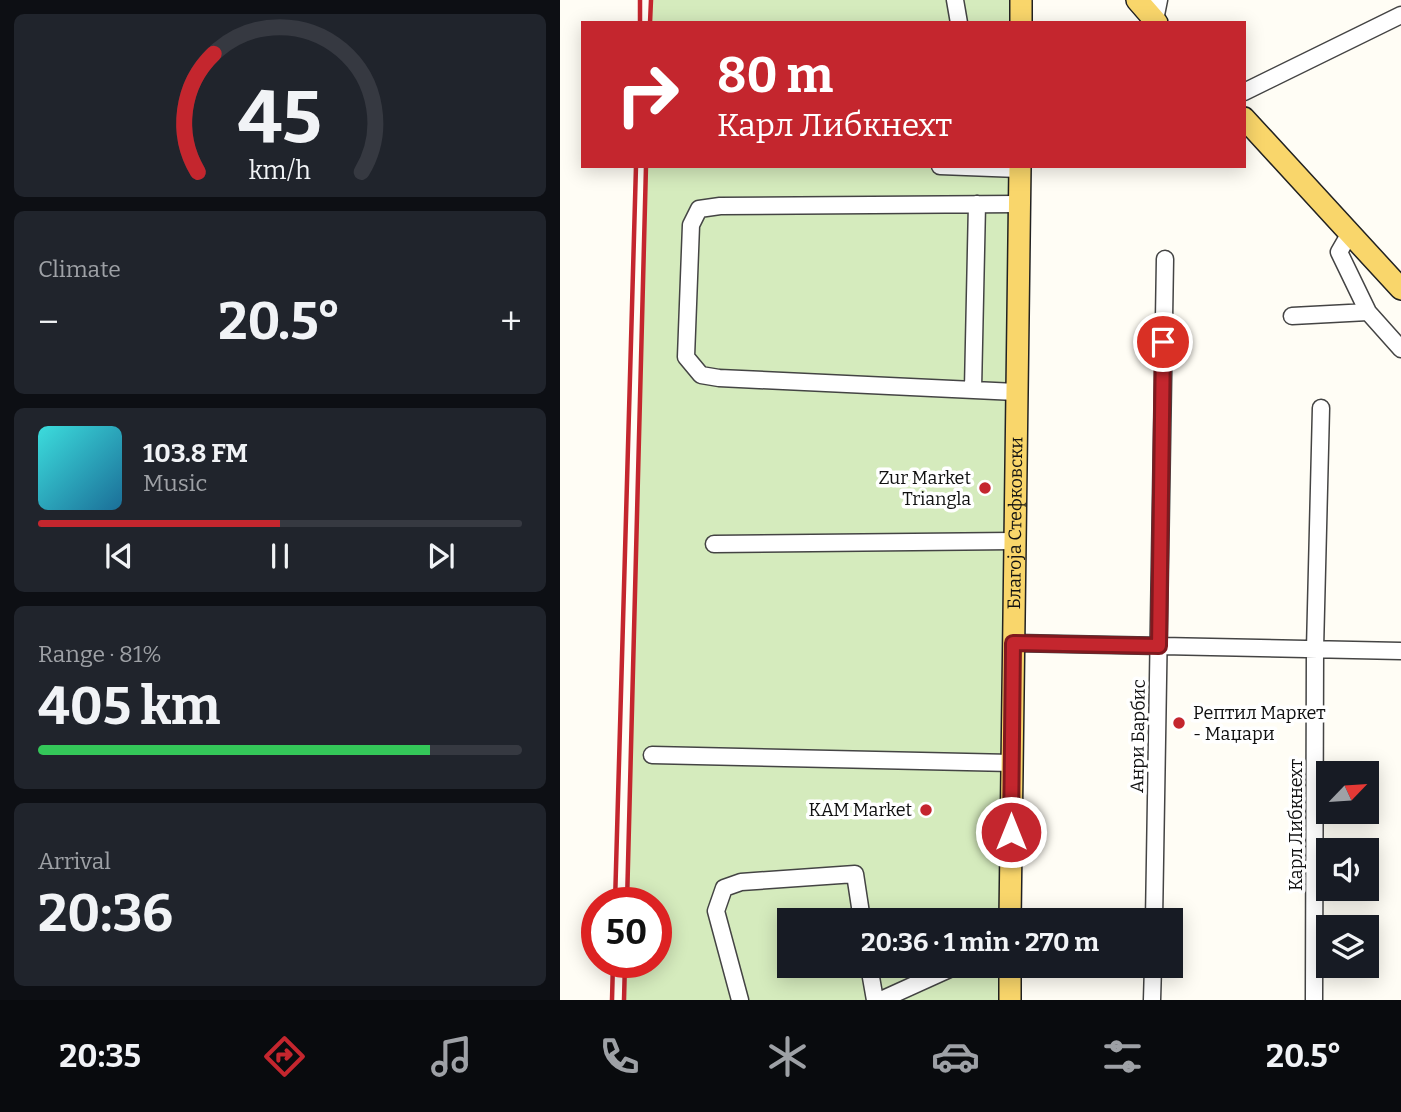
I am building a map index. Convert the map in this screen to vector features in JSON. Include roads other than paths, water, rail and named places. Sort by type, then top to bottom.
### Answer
[{"type":"main road","points":[[1021,0],[1021,21]]},
{"type":"main road","points":[[1137,0],[1157,14]]},
{"type":"main road","points":[[1246,120],[1401,289]]},
{"type":"main road","name":"Благоја Стефковски","points":[[1010,908],[1020,168]]},
{"type":"main road","points":[[1010,978],[1010,1000]]},
{"type":"street","points":[[955,0],[959,21]]},
{"type":"street","points":[[1246,91],[1401,15]]},
{"type":"street","points":[[1016,392],[719,378],[701,375],[686,357],[691,225],[699,209],[720,206],[1019,204]]},
{"type":"street","points":[[974,389],[977,205]]},
{"type":"street","points":[[1349,233],[1339,253],[1368,312],[1401,349]]},
{"type":"street","name":"Анри Барбис","points":[[1154,908],[1165,259]]},
{"type":"street","points":[[1292,316],[1368,312]]},
{"type":"street","name":"Карл Либкнехт","points":[[1314,1000],[1315,649],[1321,408]]},
{"type":"street","points":[[714,544],[1014,541]]},
{"type":"street","points":[[1013,643],[1401,651]]},
{"type":"street","points":[[652,755],[1012,764]]},
{"type":"street","points":[[740,1000],[716,911],[724,888],[741,882],[855,874],[860,908]]},
{"type":"street","points":[[871,978],[875,1000]]},
{"type":"street","points":[[881,1000],[930,978]]},
{"type":"street","points":[[1152,1000],[1153,978]]},
{"type":"railway","points":[[640,0],[640,21]]},
{"type":"railway","points":[[650,21],[651,0]]},
{"type":"railway","points":[[615,887],[636,168]]},
{"type":"railway","points":[[627,887],[646,168]]},
{"type":"railway","points":[[612,1000],[613,978]]},
{"type":"railway","points":[[624,1000],[625,978]]},
{"type":"place","name":"Zur Market Triangla","points":[[985,488]]},
{"type":"place","name":"Рептил Маркет - Маџари","points":[[1179,723]]},
{"type":"place","name":"KAM Market","points":[[926,810]]}]
